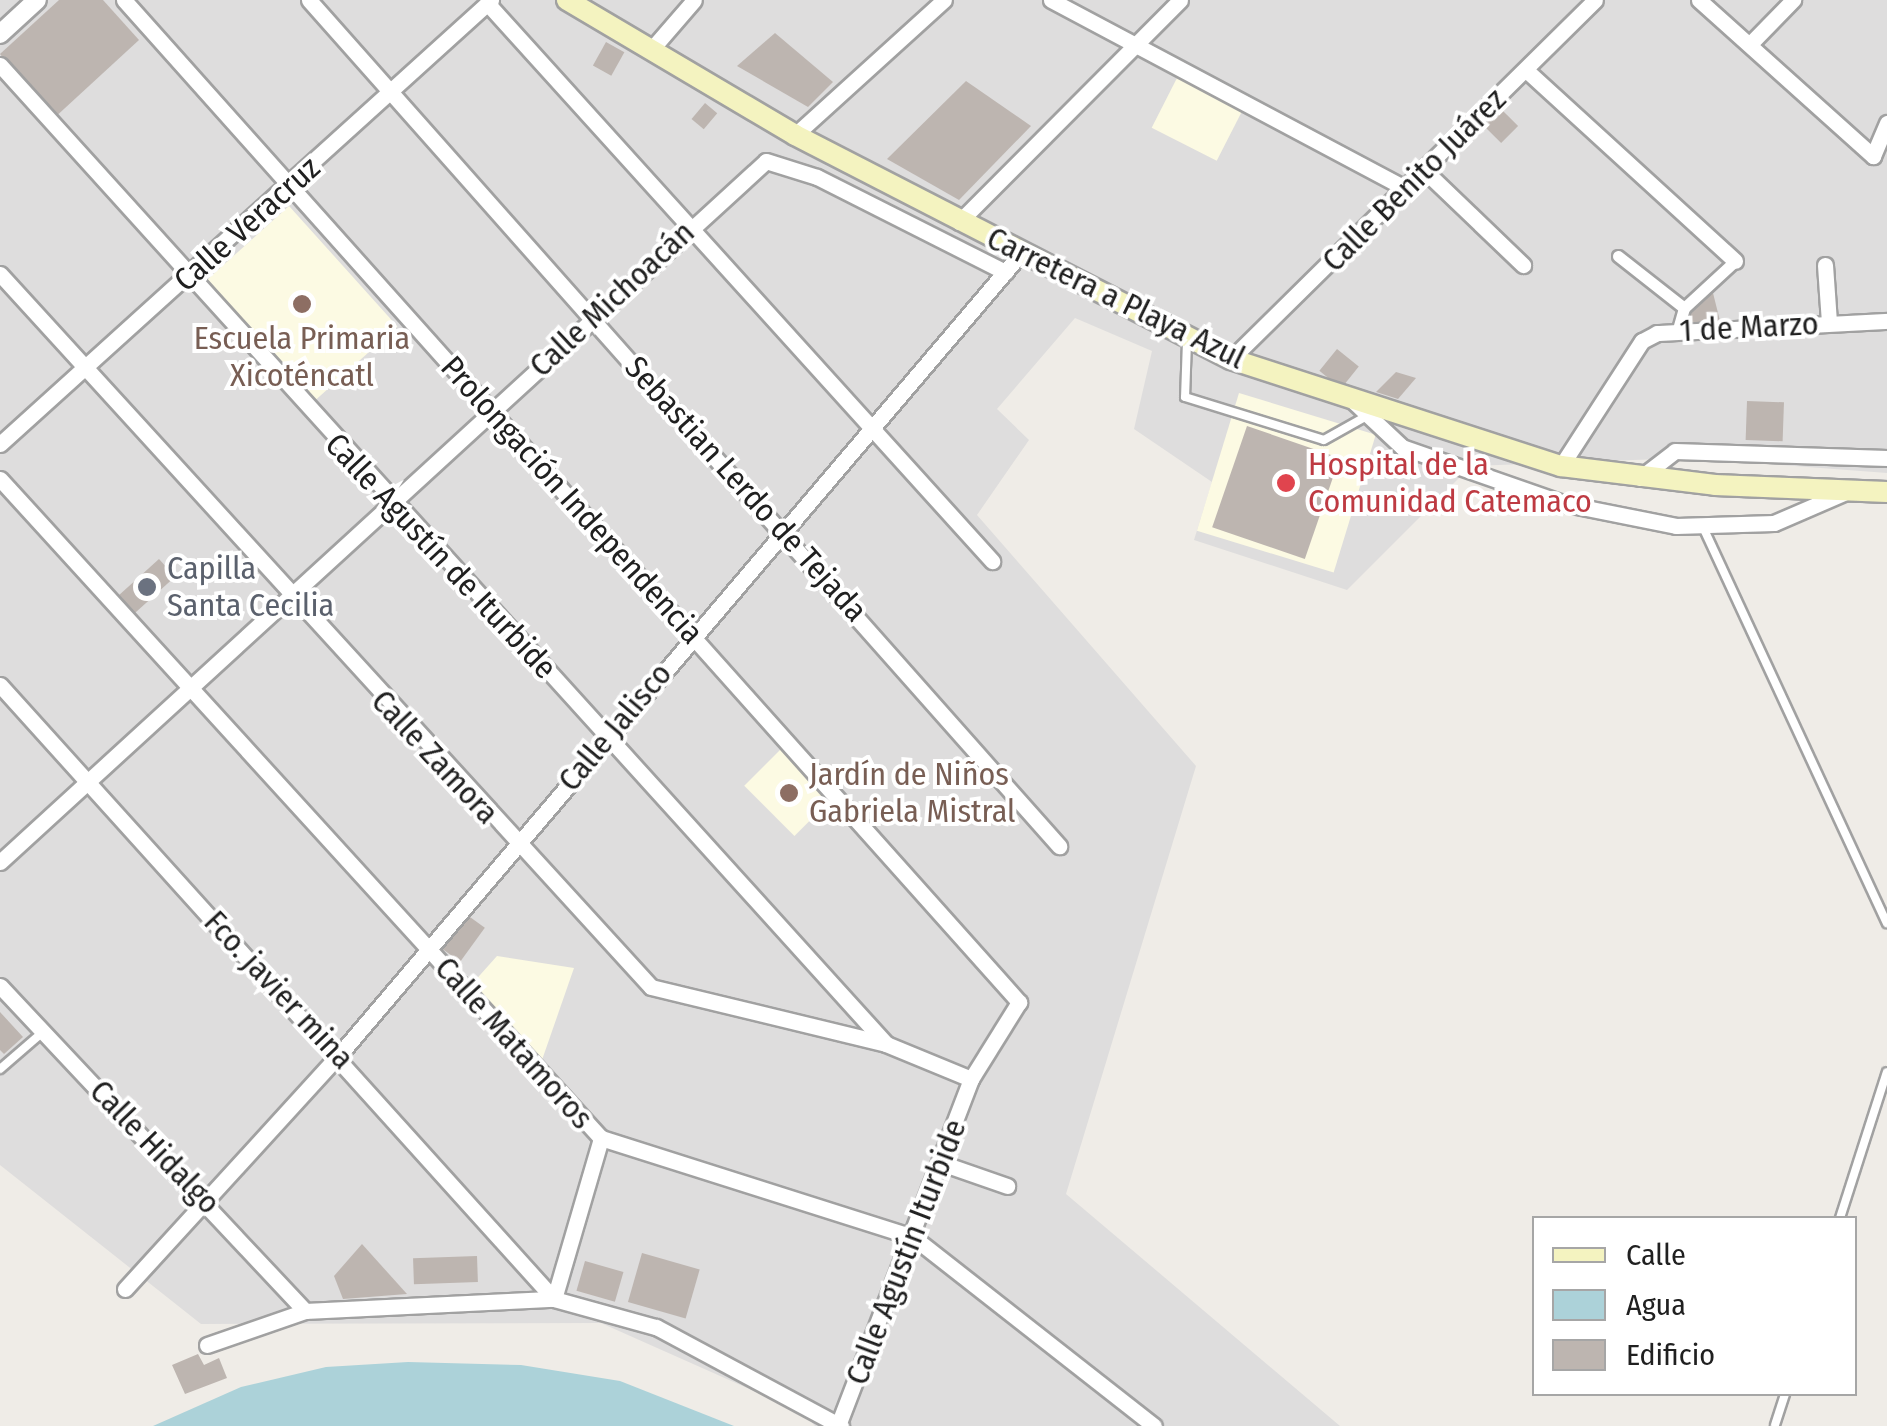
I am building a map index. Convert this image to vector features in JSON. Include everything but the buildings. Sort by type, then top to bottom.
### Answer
[{"type":"main road","name":"Carretera a Playa Azul","points":[[567,0],[795,135],[1231,359],[1349,397],[1373,411],[1561,466],[1640,478],[1887,492]]},
{"type":"street","points":[[0,34],[37,0]]},
{"type":"street","name":"Prolongación Independencia","points":[[124,0],[1019,1002]]},
{"type":"street","name":"Sebastian Lerdo de Tejada","points":[[308,0],[785,529],[1059,846]]},
{"type":"street","points":[[650,51],[694,0]]},
{"type":"street","points":[[795,135],[944,0]]},
{"type":"street","points":[[1051,0],[1407,189]]},
{"type":"street","points":[[959,222],[1131,44],[1180,0]]},
{"type":"street","name":"Calle Benito Juárez","points":[[1231,359],[1595,0]]},
{"type":"street","points":[[1699,0],[1880,157],[1887,122]]},
{"type":"street","points":[[1750,44],[1793,0]]},
{"type":"street","points":[[489,2],[694,224],[992,561]]},
{"type":"street","name":"Calle Veracruz","points":[[0,444],[188,280],[489,2]]},
{"type":"street","name":"Calle Agustín de Iturbide","points":[[0,65],[188,280],[389,502],[610,736],[886,1044]]},
{"type":"street","points":[[1526,70],[1735,261],[1684,308],[1678,329]]},
{"type":"street","name":"Calle Michoacán","points":[[0,862],[766,161],[778,162],[1005,272]]},
{"type":"street","points":[[1425,171],[1523,264]]},
{"type":"street","name":"Calle Jalisco","points":[[125,1289],[339,1054],[692,634],[874,428],[1021,253]]},
{"type":"street","points":[[1618,256],[1684,308]]},
{"type":"street","points":[[1825,265],[1829,322]]},
{"type":"street","name":"Calle Zamora","points":[[0,274],[288,596],[651,987],[886,1044],[971,1080]]},
{"type":"street","name":"1 de Marzo","points":[[1561,466],[1642,341],[1678,329],[1887,321]]},
{"type":"street","points":[[1373,411],[1402,448],[1566,504],[1702,525],[1774,523],[1850,491]]},
{"type":"street","points":[[1640,478],[1675,451],[1887,458]]},
{"type":"street","name":"Calle Matamoros","points":[[0,479],[600,1138],[913,1236],[1154,1426]]},
{"type":"street","name":"Fco. javier mina","points":[[0,685],[339,1054],[554,1299]]},
{"type":"street","name":"Calle Hidalgo","points":[[0,986],[205,1198],[305,1311]]},
{"type":"street","name":"Calle Agustín Iturbide","points":[[840,1425],[944,1164],[971,1080],[1019,1002]]},
{"type":"street","points":[[554,1299],[600,1138]]},
{"type":"street","points":[[944,1164],[1008,1186]]},
{"type":"street","points":[[207,1345],[305,1311],[554,1299],[656,1327],[840,1425]]},
{"type":"lane","points":[[1186,336],[1185,397],[1324,440],[1373,411]]},
{"type":"lane","points":[[1702,525],[1887,924]]},
{"type":"lane","points":[[0,1069],[44,1031]]},
{"type":"lane","points":[[1841,1216],[1887,1072]]},
{"type":"lane","points":[[1774,1425],[1783,1396]]},
{"type":"shaded area","points":[[0,0],[1887,0],[1887,473],[1688,458],[1471,466],[1347,590],[1194,540],[1212,482],[1134,429],[1152,351],[1075,318],[997,409],[1029,440],[977,515],[1196,766],[1066,1194],[1340,1426],[815,1426],[803,1413],[601,1323],[201,1324],[0,1165]]},
{"type":"shaded area","points":[[1178,76],[1243,109],[1217,161],[1152,128]]},
{"type":"shaded area","name":"Escuela Primaria Xicoténcatl","points":[[289,206],[397,326],[314,401],[206,281]]},
{"type":"shaded area","name":"Hospital de la Comunidad Catemaco","points":[[1239,393],[1376,435],[1334,573],[1197,531]]},
{"type":"shaded area","name":"Jardín de Niños Gabriela Mistral","points":[[781,749],[831,799],[794,836],[744,786]]},
{"type":"shaded area","points":[[497,956],[574,968],[542,1060],[472,984]]},
{"type":"water","points":[[408,1362],[521,1365],[620,1381],[734,1426],[153,1426],[241,1387],[326,1367]]},
{"type":"place","name":"Escuela Primaria Xicoténcatl","points":[[302,304]]},
{"type":"place","name":"Hospital de la Comunidad Catemaco","points":[[1286,483]]},
{"type":"place","name":"Capilla Santa Cecilia","points":[[147,587]]},
{"type":"place","name":"Jardín de Niños Gabriela Mistral","points":[[789,793]]}]
